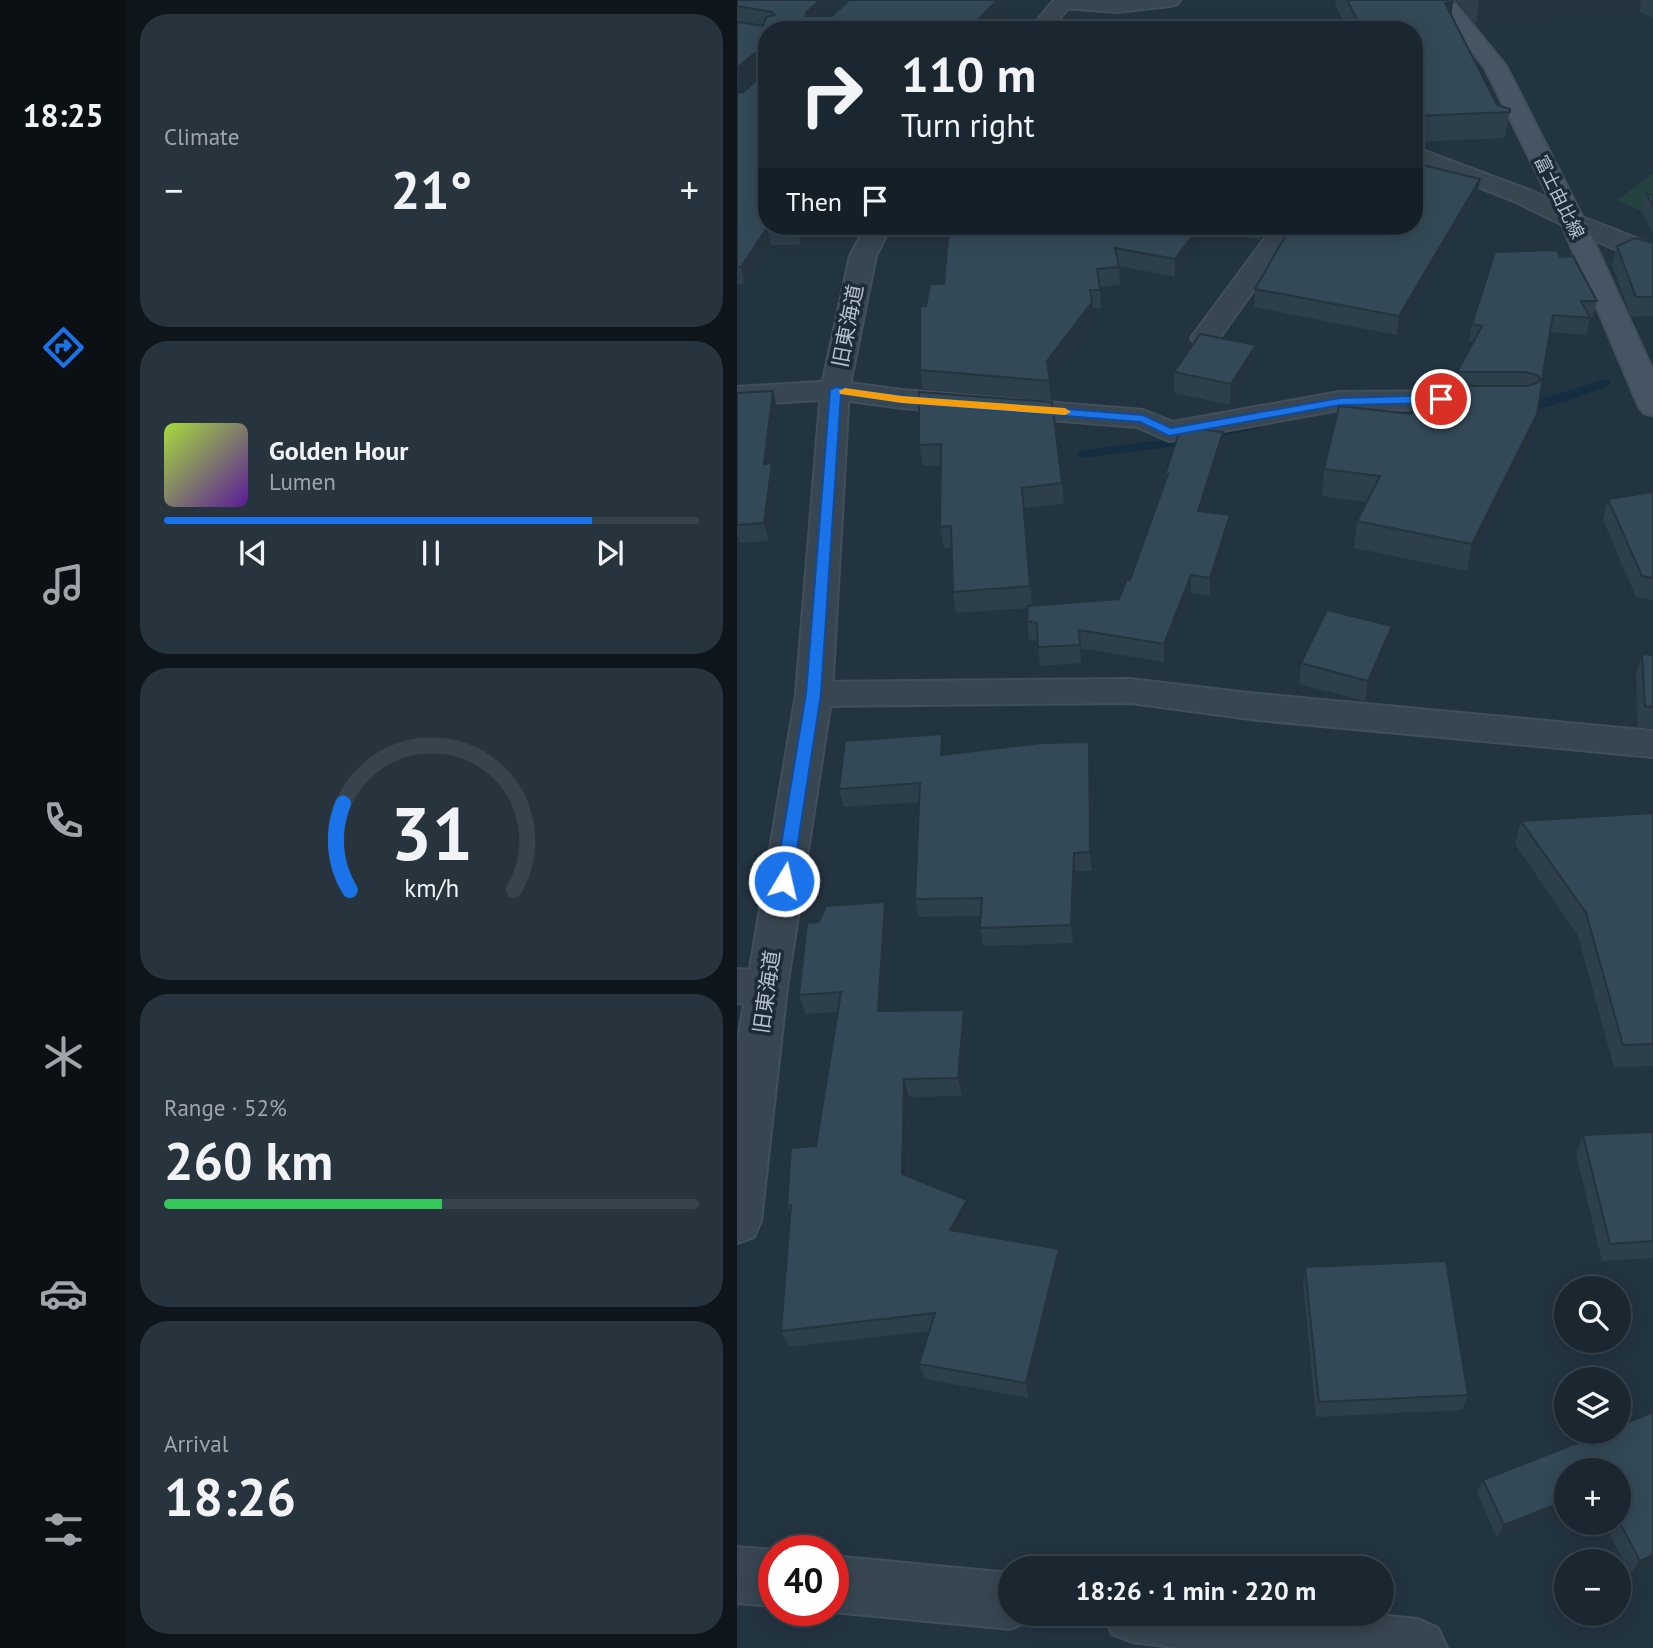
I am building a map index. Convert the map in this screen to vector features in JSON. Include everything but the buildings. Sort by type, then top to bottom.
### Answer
[{"type":"main road","name":"富士由比線","points":[[1442,0],[1495,66],[1572,220],[1653,407]]},
{"type":"street","points":[[1055,12],[1133,7],[1170,0]]},
{"type":"street","points":[[1055,12],[1070,21]]},
{"type":"street","points":[[1423,157],[1525,197],[1619,242],[1653,254]]},
{"type":"street","name":"旧東海道","points":[[737,1221],[752,987],[813,694],[836,390],[863,256],[874,235]]},
{"type":"street","points":[[1204,338],[1280,235]]},
{"type":"street","points":[[737,396],[836,390],[902,399],[1143,419],[1169,432],[1340,401],[1496,400]]},
{"type":"street","points":[[813,694],[1130,691],[1258,707],[1653,744]]},
{"type":"street","points":[[737,1574],[758,1576]]},
{"type":"street","points":[[849,1586],[998,1600]]},
{"type":"street","points":[[1233,1626],[1418,1648]]},
{"type":"green space","points":[[1653,174],[1653,216],[1617,200]]},
{"type":"waterway","points":[[1519,408],[1529,408],[1606,383]]},
{"type":"waterway","points":[[1083,454],[1170,443],[1256,425]]},
{"type":"slow traffic","points":[[845,391],[902,399],[1065,412]]},
{"type":"route","points":[[784,881],[813,694],[836,390],[902,399],[1143,419],[1169,432],[1340,401],[1441,399]]}]
